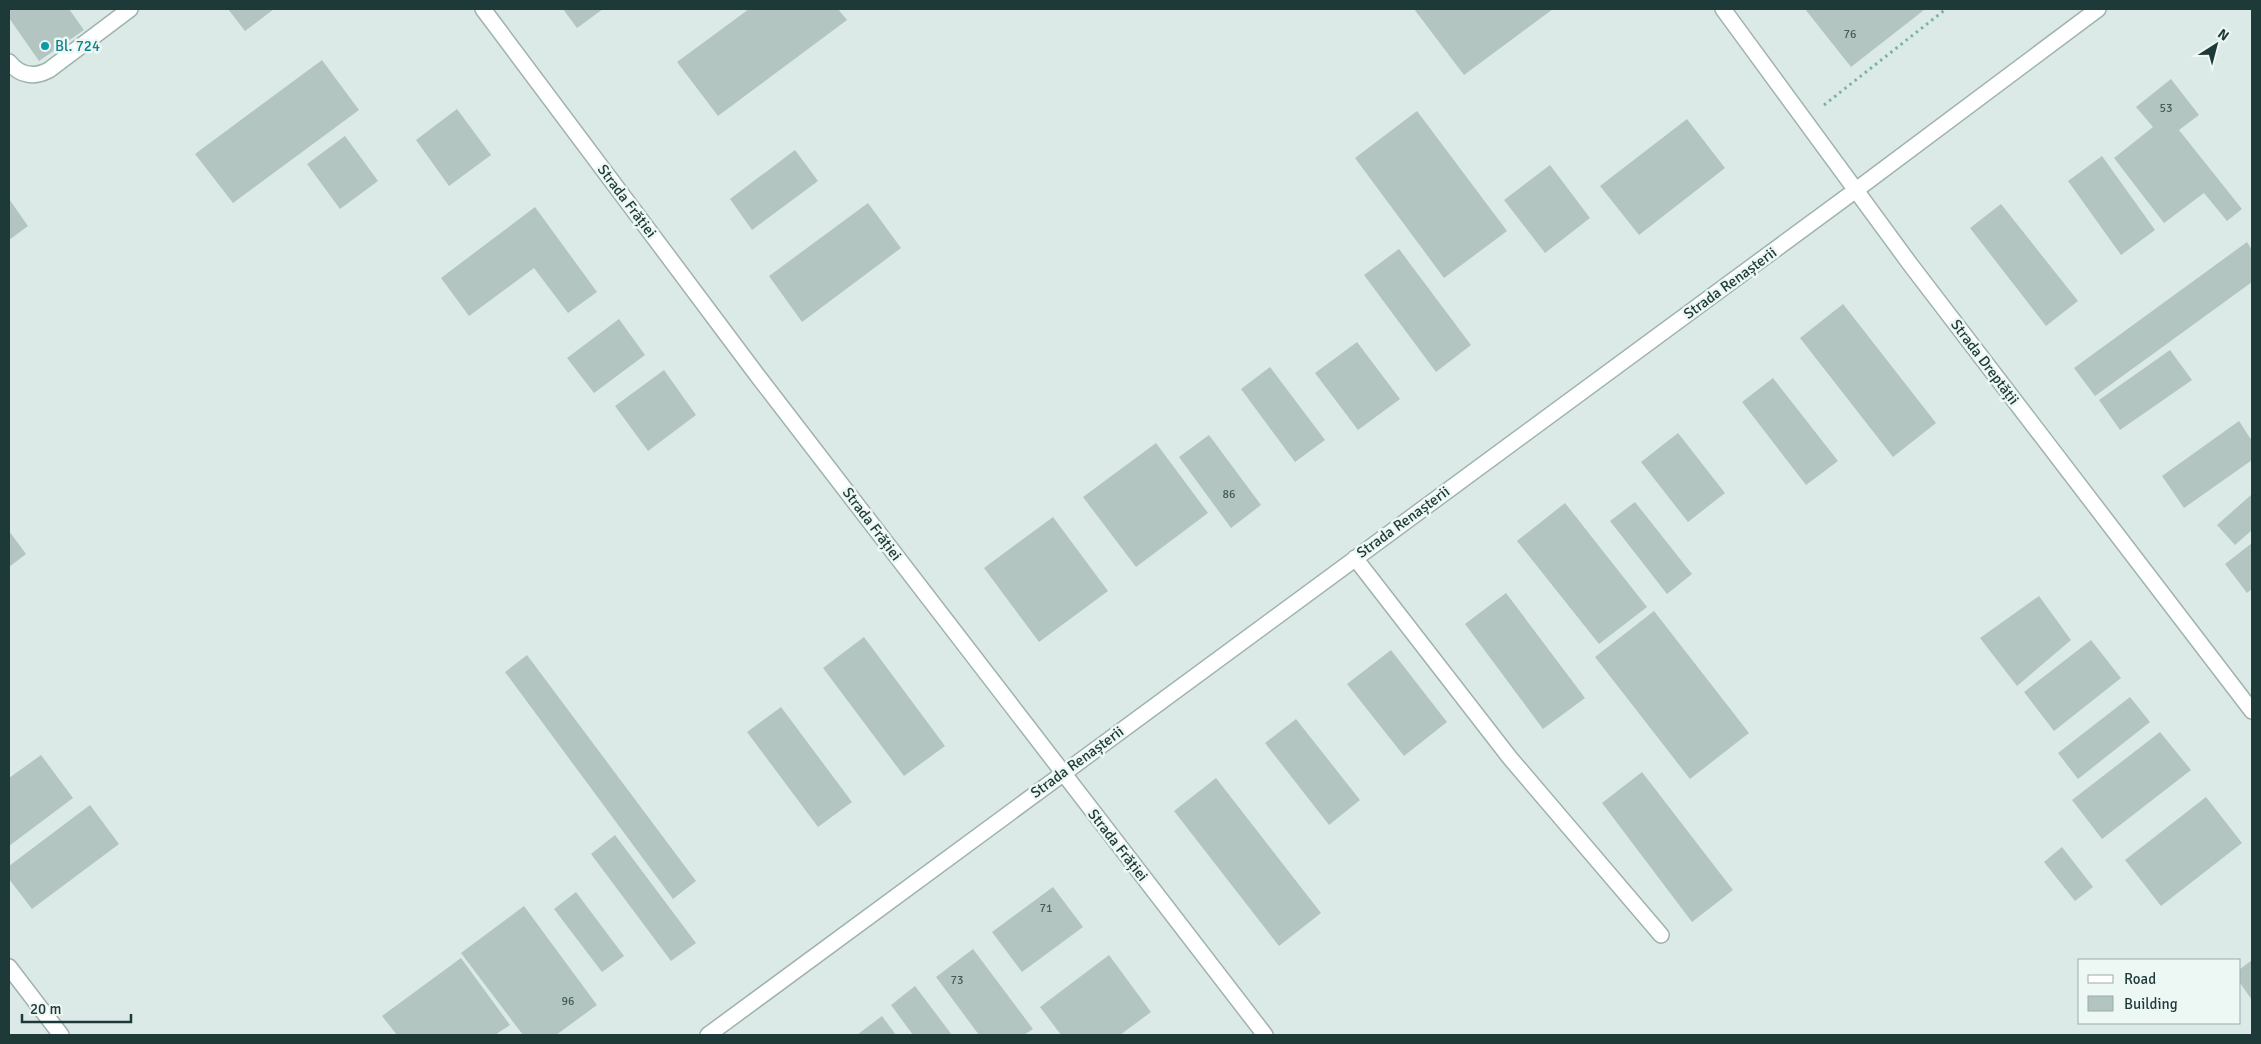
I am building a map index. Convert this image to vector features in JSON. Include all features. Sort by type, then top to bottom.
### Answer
[{"type":"street","points":[[9,62],[19,72],[29,76],[40,75],[130,9]]},
{"type":"street","name":"Strada Frăției","points":[[483,9],[758,375],[1264,1035]]},
{"type":"street","name":"Strada Dreptății","points":[[1723,9],[1910,264],[2252,711]]},
{"type":"street","name":"Strada Renașterii","points":[[708,1035],[1856,190],[2098,9]]},
{"type":"street","points":[[1355,558],[1510,758],[1661,935]]},
{"type":"street","points":[[9,967],[61,1035]]},
{"type":"path","points":[[1804,121],[1946,9]]},
{"type":"building","name":"Bl. 724","points":[[9,9],[69,9],[84,30],[39,61],[9,18]]},
{"type":"building","points":[[228,9],[274,9],[245,31]]},
{"type":"building","points":[[563,9],[603,9],[577,28]]},
{"type":"building","points":[[749,9],[838,9],[847,20],[718,116],[677,62]]},
{"type":"building","points":[[1414,9],[1553,9],[1464,75]]},
{"type":"building","points":[[1805,9],[1923,9],[1924,10],[1851,67]]},
{"type":"building","points":[[322,60],[359,110],[233,203],[195,154]]},
{"type":"building","points":[[2171,79],[2199,115],[2179,130],[2242,209],[2227,221],[2204,193],[2164,223],[2114,158],[2153,127],[2136,107]]},
{"type":"building","points":[[457,109],[491,155],[449,186],[416,140]]},
{"type":"building","points":[[1417,111],[1507,231],[1444,278],[1355,158]]},
{"type":"building","points":[[1687,119],[1725,168],[1639,235],[1600,186]]},
{"type":"building","points":[[345,136],[378,181],[340,209],[307,164]]},
{"type":"building","points":[[795,150],[818,181],[752,230],[730,199]]},
{"type":"building","points":[[2102,156],[2155,230],[2121,255],[2068,181]]},
{"type":"building","points":[[1550,165],[1590,218],[1545,253],[1504,200]]},
{"type":"building","points":[[9,199],[28,226],[9,240]]},
{"type":"building","points":[[868,203],[901,248],[802,322],[769,276]]},
{"type":"building","points":[[2001,204],[2078,301],[2046,326],[1970,228]]},
{"type":"building","points":[[535,207],[597,292],[568,313],[534,268],[469,316],[441,278]]},
{"type":"building","points":[[2247,242],[2252,250],[2252,282],[2095,396],[2074,368]]},
{"type":"building","points":[[1399,249],[1471,345],[1436,372],[1364,275]]},
{"type":"building","points":[[1843,304],[1936,423],[1893,457],[1800,338]]},
{"type":"building","points":[[619,319],[645,355],[594,393],[567,358]]},
{"type":"building","points":[[1357,342],[1400,399],[1358,430],[1315,373]]},
{"type":"building","points":[[2170,350],[2192,380],[2120,430],[2099,400]]},
{"type":"building","points":[[1270,367],[1325,440],[1295,462],[1241,389]]},
{"type":"building","points":[[664,370],[696,415],[648,451],[615,406]]},
{"type":"building","points":[[1773,378],[1838,461],[1806,485],[1742,402]]},
{"type":"building","points":[[2239,421],[2252,441],[2252,460],[2184,508],[2162,476]]},
{"type":"building","points":[[1678,433],[1725,493],[1688,522],[1641,462]]},
{"type":"building","points":[[1209,435],[1261,505],[1231,528],[1179,457]]},
{"type":"building","points":[[1156,443],[1208,513],[1136,567],[1083,497]]},
{"type":"building","points":[[2251,495],[2252,530],[2235,545],[2217,525]]},
{"type":"building","points":[[1635,502],[1692,574],[1667,594],[1610,521]]},
{"type":"building","points":[[1565,503],[1647,607],[1599,644],[1517,541]]},
{"type":"building","points":[[1053,517],[1108,591],[1039,642],[984,568]]},
{"type":"building","points":[[9,531],[26,554],[9,567]]},
{"type":"building","points":[[2252,543],[2252,589],[2247,593],[2225,564]]},
{"type":"building","points":[[1506,593],[1585,698],[1543,729],[1465,624]]},
{"type":"building","points":[[2039,596],[2071,640],[2017,686],[1980,638]]},
{"type":"building","points":[[1654,611],[1749,733],[1690,779],[1595,657]]},
{"type":"building","points":[[864,637],[945,746],[904,776],[823,668]]},
{"type":"building","points":[[2091,640],[2121,678],[2054,731],[2024,692]]},
{"type":"building","points":[[1391,650],[1447,722],[1404,756],[1347,684]]},
{"type":"building","points":[[527,655],[696,881],[673,899],[505,672]]},
{"type":"building","points":[[2130,697],[2150,722],[2078,779],[2058,753]]},
{"type":"building","points":[[781,707],[852,802],[818,827],[747,732]]},
{"type":"building","points":[[1296,719],[1360,800],[1329,825],[1265,743]]},
{"type":"building","points":[[2160,732],[2191,770],[2102,839],[2072,800]]},
{"type":"building","points":[[41,755],[73,798],[9,846],[9,778]]},
{"type":"building","points":[[1642,772],[1733,890],[1692,922],[1602,803]]},
{"type":"building","points":[[1216,778],[1321,913],[1279,946],[1174,811]]},
{"type":"building","points":[[2206,797],[2242,843],[2161,906],[2125,860]]},
{"type":"building","points":[[90,805],[119,844],[32,909],[9,879],[9,866]]},
{"type":"building","points":[[615,835],[696,943],[671,961],[591,854]]},
{"type":"building","points":[[2062,847],[2093,887],[2075,901],[2044,862]]},
{"type":"building","points":[[1053,887],[1083,927],[1022,972],[992,932]]},
{"type":"building","points":[[576,892],[624,956],[602,972],[554,909]]},
{"type":"building","points":[[524,906],[597,1005],[556,1035],[523,1035],[461,953]]},
{"type":"building","points":[[973,949],[1033,1029],[1024,1035],[979,1035],[936,977]]},
{"type":"building","points":[[1109,955],[1151,1012],[1120,1035],[1061,1035],[1040,1007]]},
{"type":"building","points":[[461,958],[510,1025],[495,1035],[397,1035],[382,1016]]},
{"type":"building","points":[[2252,960],[2252,1000],[2241,984],[2241,968]]},
{"type":"building","points":[[915,986],[952,1035],[913,1035],[891,1005]]},
{"type":"building","points":[[882,1016],[896,1035],[857,1035]]},
{"type":"place","name":"Bl. 724","points":[[45,46]]}]
